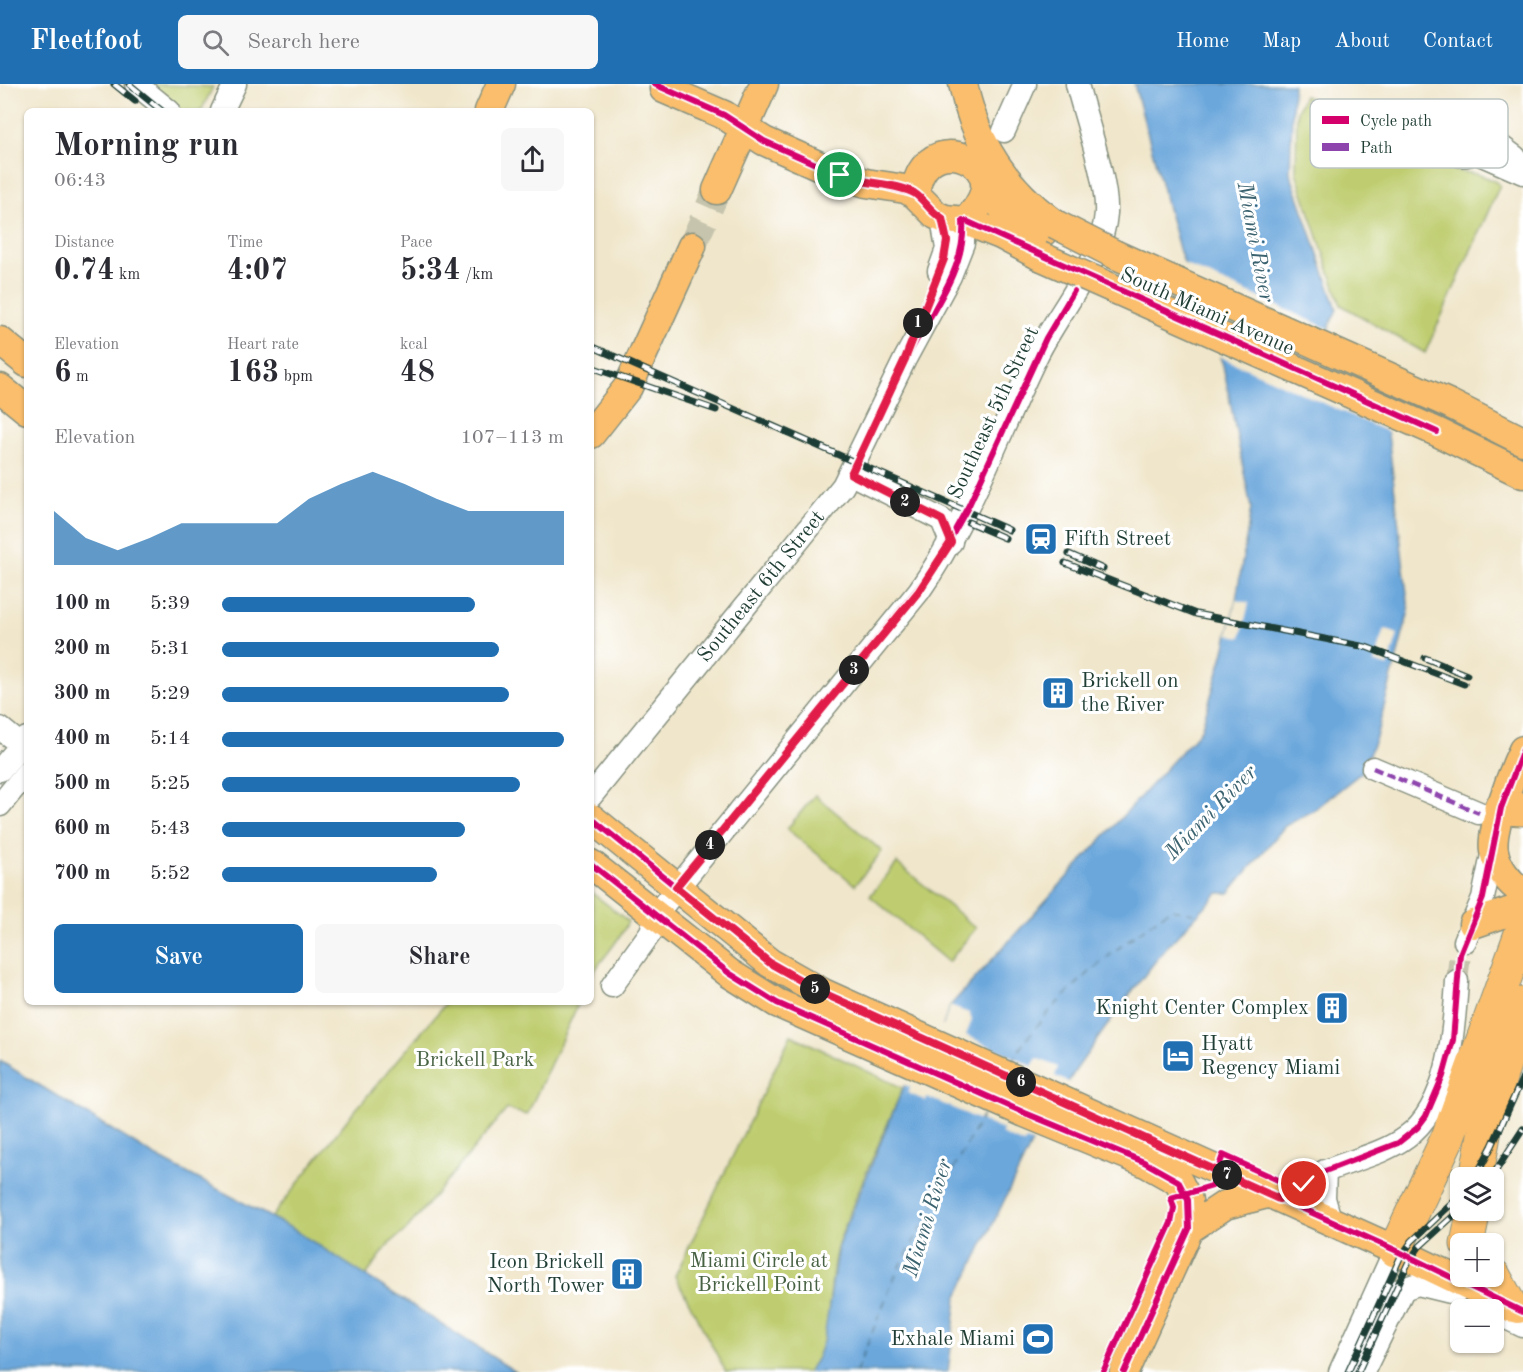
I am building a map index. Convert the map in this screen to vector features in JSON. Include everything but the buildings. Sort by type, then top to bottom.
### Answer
[{"type":"highway","points":[[1395,1250],[1440,1156],[1523,928]]},
{"type":"highway","points":[[1478,1167],[1486,1119],[1523,1004]]},
{"type":"main road","points":[[490,108],[501,84]]},
{"type":"main road","points":[[717,190],[764,84]]},
{"type":"main road","name":"South Miami Avenue","points":[[950,84],[951,110],[962,142],[1002,207],[1022,221],[1049,238],[1523,474]]},
{"type":"main road","name":"South Miami Avenue","points":[[963,84],[974,124],[990,158],[1049,238]]},
{"type":"main road","points":[[664,89],[724,115],[764,141],[854,181],[915,194],[928,208],[957,220],[982,198],[980,174],[954,155],[930,160],[920,171],[915,194]]},
{"type":"main road","name":"South Miami Avenue","points":[[957,220],[1001,235],[1049,238],[1116,255],[1450,404],[1523,441]]},
{"type":"main road","points":[[594,430],[628,387],[692,246]]},
{"type":"main road","points":[[0,341],[24,361]]},
{"type":"main road","points":[[0,388],[24,408]]},
{"type":"main road","points":[[1523,750],[1501,810],[1493,850],[1505,876],[1523,892]]},
{"type":"main road","points":[[594,820],[770,963],[844,1003],[1129,1143],[1159,1169],[1178,1181],[1188,1200],[1189,1229],[1124,1372]]},
{"type":"main road","points":[[594,866],[750,989],[832,1029],[1273,1196],[1435,1268],[1492,1299]]},
{"type":"main road","points":[[1473,923],[1523,907]]},
{"type":"main road","points":[[1189,1229],[1225,1205],[1273,1196]]},
{"type":"street","points":[[136,84],[165,108]]},
{"type":"street","points":[[223,108],[235,84]]},
{"type":"street","points":[[1004,131],[1025,84]]},
{"type":"street","name":"Southeast 5th Street","points":[[612,986],[651,932],[656,914],[676,887],[919,591],[951,542],[1037,355],[1099,242],[1106,211],[1102,184],[1077,84]]},
{"type":"street","name":"Southeast 6th Street","points":[[594,792],[851,474],[905,359],[960,253],[964,234],[957,220]]},
{"type":"street","name":"Southeast 6th Street","points":[[905,359],[957,220]]},
{"type":"street","points":[[960,253],[974,243],[1049,238]]},
{"type":"street","points":[[851,474],[942,520],[951,542]]},
{"type":"street","points":[[0,728],[24,744]]},
{"type":"street","points":[[0,770],[24,746]]},
{"type":"street","points":[[1373,768],[1501,810]]},
{"type":"street","points":[[0,805],[24,776]]},
{"type":"street","points":[[1473,923],[1493,850]]},
{"type":"street","points":[[1273,1196],[1325,1171],[1398,1143],[1417,1128],[1426,1116],[1443,1076],[1453,1040],[1457,981]]},
{"type":"street","points":[[1325,1171],[1324,1198],[1331,1223]]},
{"type":"street","points":[[1340,1372],[1395,1250]]},
{"type":"street","points":[[1372,1298],[1418,1284],[1489,1299]]},
{"type":"street","points":[[1364,1372],[1396,1299],[1403,1290]]},
{"type":"green space","points":[[146,84],[213,87],[202,108],[174,108]]},
{"type":"green space","points":[[1304,96],[1312,99],[1310,168],[1446,168],[1477,174],[1500,185],[1425,353],[1341,305],[1296,172],[1297,111]]},
{"type":"green space","points":[[815,795],[882,851],[855,885],[787,829]]},
{"type":"green space","points":[[897,863],[976,928],[948,962],[870,896]]},
{"type":"green space","points":[[594,894],[628,921],[622,934],[594,972]]},
{"type":"green space","name":"Brickell Park","points":[[444,1005],[578,1005],[527,1115],[507,1109],[405,1231],[389,1244],[365,1277],[271,1218],[347,1120]]},
{"type":"green space","name":"Miami Circle at Brickell Point","points":[[791,1035],[903,1088],[860,1186],[838,1245],[834,1261],[827,1327],[817,1358],[808,1372],[726,1372],[675,1276]]},
{"type":"water","name":"Miami River","points":[[1134,84],[1293,84],[1290,173],[1337,309],[1329,328],[1387,426],[1409,611],[1376,737],[1362,772],[1314,810],[1285,826],[1229,893],[1218,893],[1164,950],[1075,1071],[1033,1141],[957,1298],[948,1372],[808,1372],[817,1358],[824,1339],[838,1246],[903,1088],[943,1026],[950,1006],[1201,730],[1223,655],[1236,600],[1251,508],[1223,365],[1180,252]]},
{"type":"water","points":[[0,1061],[153,1155],[293,1229],[516,1372],[0,1372]]},
{"type":"pier","points":[[1182,263],[1334,331],[1389,425],[1390,433],[1216,355]]},
{"type":"pier","points":[[1236,600],[1249,603],[1241,637],[1228,635]]},
{"type":"pier","points":[[1384,629],[1398,634],[1388,667],[1374,662]]},
{"type":"pier","points":[[950,1006],[969,1013],[972,1020],[966,1035],[1032,1066],[1037,1058],[1058,1067],[1055,1076],[1071,1083],[1036,1143],[1026,1140],[1024,1144],[1001,1134],[1003,1130],[934,1100],[927,1098],[926,1101],[908,1093],[910,1087],[902,1084],[940,1025],[943,1026]]},
{"type":"ferry route","points":[[1012,1062],[1042,1019],[1083,978],[1128,940],[1171,909],[1199,914]]},
{"type":"ferry route","points":[[856,1372],[895,1276],[985,1111]]},
{"type":"tunnel","points":[[692,246],[717,190]]},
{"type":"tunnel","points":[[1457,981],[1460,954],[1465,941]]},
{"type":"railway","points":[[114,84],[135,101]]},
{"type":"railway","points":[[129,84],[158,108]]},
{"type":"railway","points":[[594,347],[1009,530]]},
{"type":"railway","points":[[594,368],[716,410]]},
{"type":"railway","points":[[968,522],[1005,538]]},
{"type":"railway","points":[[1069,554],[1103,569]]},
{"type":"railway","points":[[1065,563],[1196,614],[1366,647],[1464,684]]},
{"type":"railway","points":[[1425,658],[1467,675]]},
{"type":"railway","points":[[1481,1167],[1523,1077]]},
{"type":"railway","points":[[1498,1167],[1523,1129]]},
{"type":"railway","points":[[1348,1372],[1400,1258],[1412,1241],[1450,1205]]},
{"type":"railway","points":[[1358,1372],[1408,1263],[1419,1247],[1450,1219]]},
{"type":"marked path","points":[[1373,768],[1479,813]]},
{"type":"cycle path","points":[[654,84],[724,115],[764,141],[840,175],[915,194]]},
{"type":"cycle path","points":[[851,474],[905,361],[952,276],[963,240],[963,221]]},
{"type":"cycle path","points":[[966,221],[1437,432]]},
{"type":"cycle path","points":[[676,887],[933,570],[969,505],[1046,338],[1074,291]]},
{"type":"cycle path","points":[[1103,1372],[1171,1223],[1174,1208],[1171,1198],[1212,1186],[1223,1155],[1298,1189],[1325,1171],[1398,1143],[1417,1128],[1426,1116],[1443,1076],[1453,1040],[1460,954],[1483,898],[1501,808],[1523,750]]},
{"type":"cycle path","points":[[594,820],[770,963],[823,993],[1395,1250],[1523,1312]]},
{"type":"cycle path","points":[[594,866],[729,973],[777,1003],[1025,1113],[1144,1162],[1178,1181],[1188,1200],[1189,1229],[1124,1372]]},
{"type":"place","name":"Fifth Street","points":[[1041,539]]},
{"type":"place","name":"Brickell on the River","points":[[1058,693]]},
{"type":"place","name":"Knight Center Complex","points":[[1332,1008]]},
{"type":"place","name":"Hyatt Regency Miami","points":[[1178,1056]]},
{"type":"place","name":"Icon Brickell North Tower","points":[[627,1274]]},
{"type":"place","name":"Exhale Miami","points":[[1038,1339]]},
{"type":"route","points":[[840,175],[854,181],[905,189],[915,194],[928,208],[942,218],[947,241],[944,259],[905,359],[851,474],[942,520],[951,542],[919,591],[676,887],[770,963],[823,993],[1279,1199],[1304,1184]]}]
